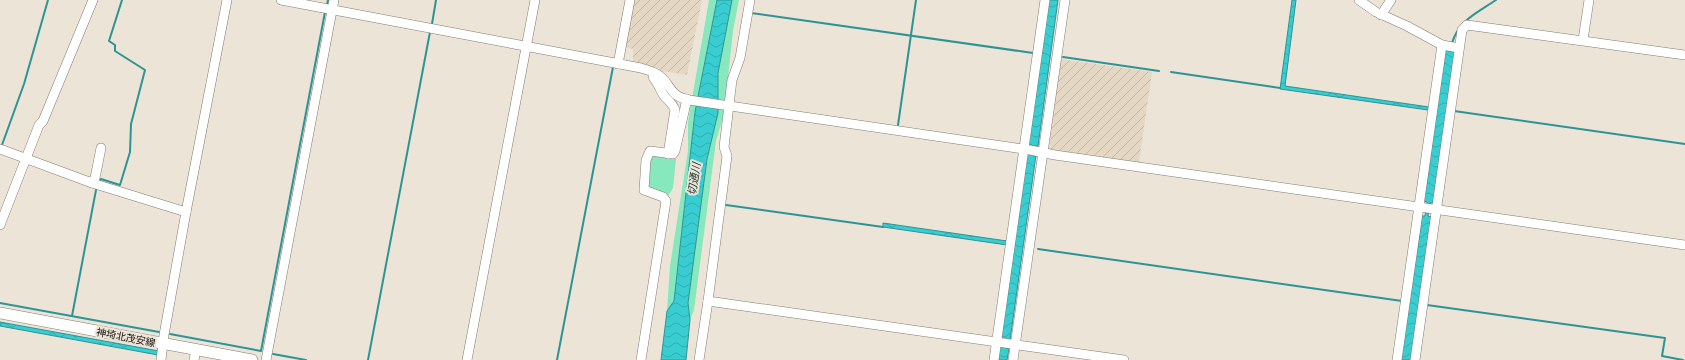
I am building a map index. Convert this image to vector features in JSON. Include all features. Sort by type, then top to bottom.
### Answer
[{"type":"main road","name":"神埼北茂安線","points":[[0,313],[162,353],[252,360]]},
{"type":"street","points":[[0,226],[39,125],[43,121],[66,62],[76,44],[93,0]]},
{"type":"street","points":[[162,353],[186,212],[227,0]]},
{"type":"street","points":[[281,0],[526,46],[652,72],[659,75],[676,95],[688,99],[1428,209],[1685,245]]},
{"type":"street","points":[[266,360],[334,0]]},
{"type":"street","points":[[467,360],[535,0]]},
{"type":"street","points":[[618,64],[630,0]]},
{"type":"street","points":[[698,360],[708,301],[727,156],[724,147],[727,105],[736,64],[740,58],[750,0]]},
{"type":"street","points":[[994,360],[1005,343],[1033,150],[1045,0]]},
{"type":"street","points":[[1013,360],[1005,343],[1033,150],[1065,0]]},
{"type":"street","points":[[1359,0],[1376,12],[1407,26],[1442,45],[1459,48]]},
{"type":"street","points":[[1381,14],[1391,0]]},
{"type":"street","points":[[1584,40],[1589,0]]},
{"type":"street","points":[[1397,360],[1428,209],[1462,30],[1467,25],[1685,55]]},
{"type":"street","points":[[1415,360],[1442,45]]},
{"type":"street","points":[[652,72],[664,96],[673,105],[675,110],[668,154]]},
{"type":"street","points":[[641,360],[666,201],[663,198],[644,190],[646,160],[650,151],[673,154],[688,99]]},
{"type":"street","points":[[0,148],[92,183],[186,212]]},
{"type":"street","points":[[92,183],[95,178],[101,148]]},
{"type":"street","points":[[708,301],[1124,360]]},
{"type":"shaded area","points":[[634,0],[702,0],[687,75],[663,71],[633,63],[633,49],[625,47]]},
{"type":"shaded area","points":[[1061,59],[1152,72],[1139,162],[1049,149]]},
{"type":"green space","points":[[709,0],[717,0],[695,112],[674,302],[667,311],[670,266],[688,151],[688,122]]},
{"type":"green space","points":[[732,0],[739,0],[733,31],[724,114],[716,141],[694,310],[690,320],[688,303],[707,159],[718,113],[718,73]]},
{"type":"green space","points":[[654,155],[676,159],[673,188],[668,196],[647,188],[650,160]]},
{"type":"water","name":"切通川","points":[[717,0],[732,0],[718,73],[718,113],[707,159],[688,303],[690,320],[686,360],[661,360],[667,311],[674,301],[695,112]]},
{"type":"water","points":[[1049,0],[1058,0],[1038,146],[1035,146],[1033,154],[1036,155],[1010,340],[1007,340],[1006,348],[1009,349],[1007,360],[997,360],[999,347],[1002,347],[1004,339],[1001,339],[1027,154],[1031,145],[1028,145]]},
{"type":"water","points":[[1292,0],[1296,0],[1285,86],[1429,107],[1428,110],[1280,89]]},
{"type":"water","points":[[1445,50],[1455,52],[1433,203],[1430,203],[1428,216],[1431,217],[1411,360],[1401,360],[1422,216],[1425,216],[1427,202],[1424,201]]},
{"type":"water","points":[[883,223],[1007,241],[1007,245],[883,227]]},
{"type":"water","points":[[0,322],[159,351],[158,355],[0,326]]},
{"type":"waterway","points":[[2,145],[24,84],[48,0]]},
{"type":"waterway","points":[[99,182],[101,179],[120,185],[130,152],[131,124],[145,70],[115,51],[115,45],[109,41],[122,0]]},
{"type":"waterway","points":[[327,5],[328,0]]},
{"type":"waterway","points":[[432,24],[436,0]]},
{"type":"waterway","points":[[898,125],[916,0]]},
{"type":"waterway","points":[[1452,43],[1459,28],[1464,23],[1496,0]]},
{"type":"waterway","points":[[170,334],[261,351],[325,12]]},
{"type":"waterway","points":[[751,13],[1033,53]]},
{"type":"waterway","points":[[368,360],[430,32]]},
{"type":"waterway","points":[[1063,57],[1159,71]]},
{"type":"waterway","points":[[557,360],[613,67]]},
{"type":"waterway","points":[[1171,72],[1280,88]]},
{"type":"waterway","points":[[1454,111],[1685,144]]},
{"type":"waterway","points":[[72,316],[96,190]]},
{"type":"waterway","points":[[726,205],[883,227]]},
{"type":"waterway","points":[[1038,249],[1402,301]]},
{"type":"waterway","points":[[0,303],[159,332]]},
{"type":"waterway","points":[[1427,305],[1665,338],[1662,356],[1683,360]]},
{"type":"waterway","points":[[273,354],[306,360]]}]
